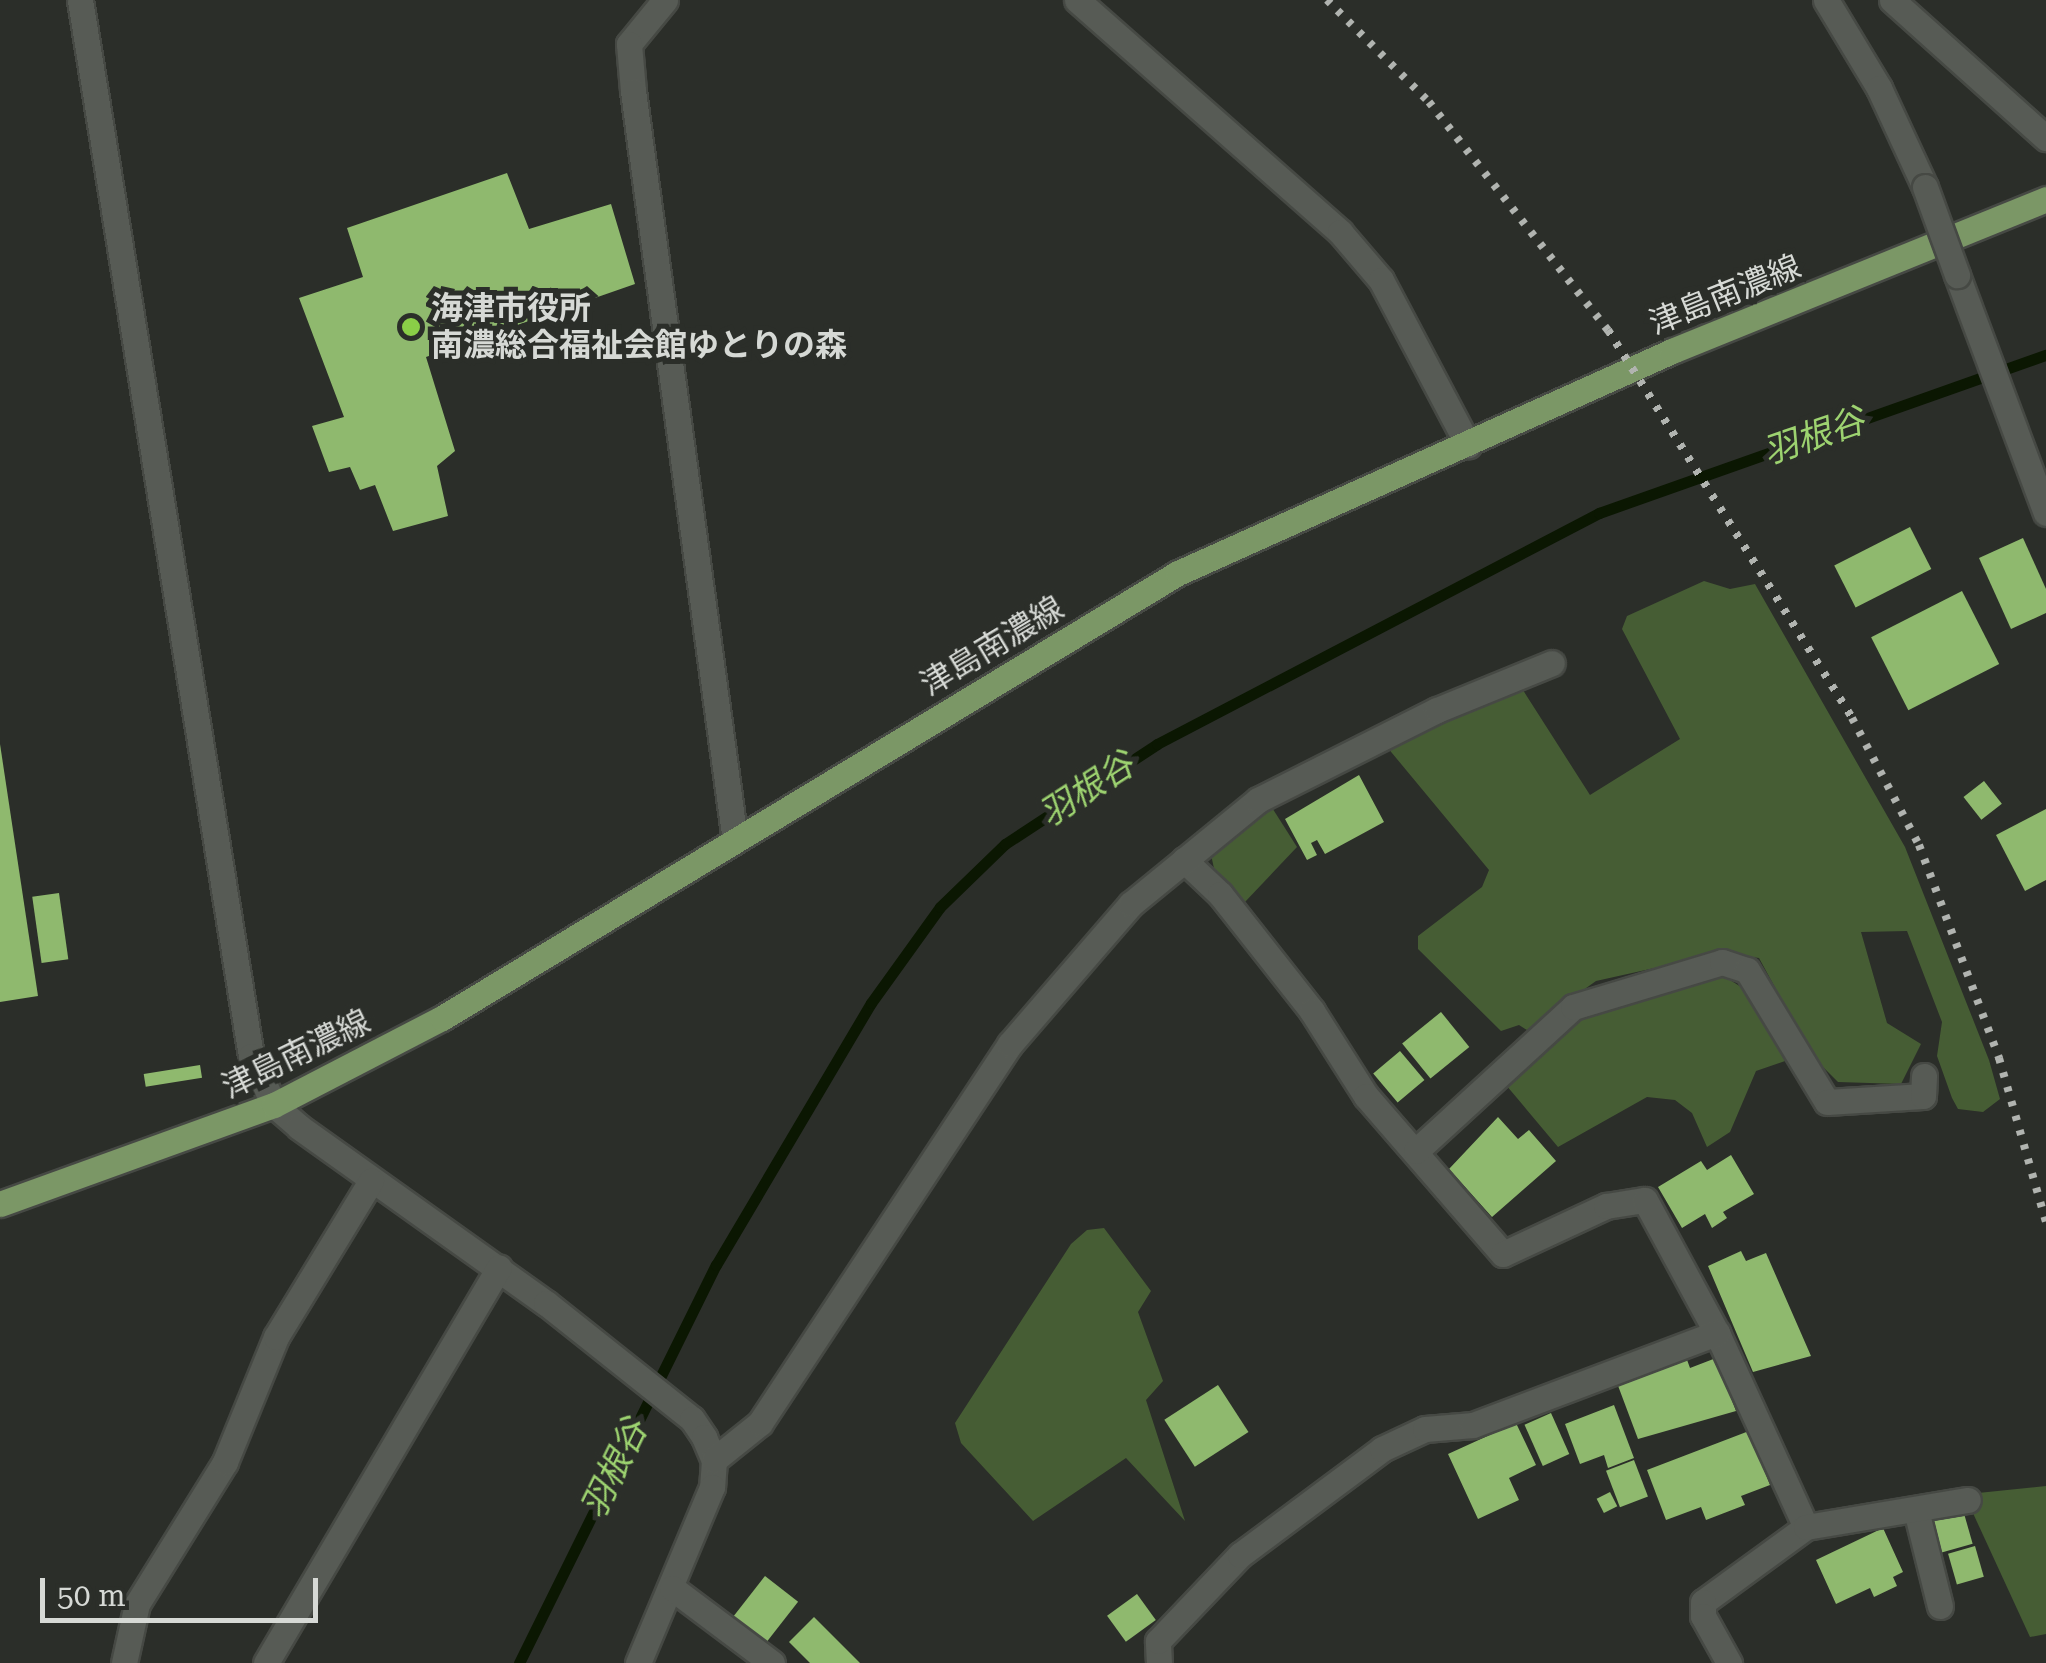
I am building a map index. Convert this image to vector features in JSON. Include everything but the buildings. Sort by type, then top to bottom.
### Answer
[{"type":"main road","name":"津島南濃線","points":[[0,1204],[274,1106],[442,1018],[1178,573],[1672,351],[2046,199]]},
{"type":"street","points":[[80,0],[251,1056],[274,1106],[371,1181],[499,1268],[692,1419],[714,1460]]},
{"type":"street","points":[[665,0],[629,44],[632,91],[734,840]]},
{"type":"street","points":[[1077,0],[1340,232],[1381,280],[1468,445]]},
{"type":"street","points":[[1826,0],[1879,88],[1925,187],[2017,440],[2037,468],[2046,513]]},
{"type":"street","points":[[1892,0],[2046,138]]},
{"type":"street","points":[[638,1663],[698,1533],[714,1460],[760,1423],[1010,1044],[1131,904],[1258,800],[1552,663]]},
{"type":"street","points":[[1184,860],[1220,894],[1312,1010],[1366,1096],[1503,1254],[1606,1206],[1645,1200],[1717,1333],[1806,1526]]},
{"type":"street","points":[[1416,1151],[1573,1007],[1722,962],[1747,970],[1828,1102],[1923,1096],[1924,1076]]},
{"type":"street","points":[[124,1663],[137,1604],[225,1462],[276,1337],[371,1181]]},
{"type":"street","points":[[266,1663],[499,1268]]},
{"type":"street","points":[[1159,1663],[1158,1641],[1240,1555],[1382,1448],[1425,1429],[1473,1425],[1717,1333]]},
{"type":"street","points":[[1729,1663],[1702,1602],[1806,1526],[1968,1500]]},
{"type":"street","points":[[1916,1510],[1940,1606]]},
{"type":"street","points":[[672,1588],[772,1663]]},
{"type":"green space","points":[[1704,581],[1730,589],[1755,584],[1905,847],[1989,1060],[2000,1099],[1983,1112],[1958,1109],[1952,1098],[1937,1056],[1942,1022],[1907,931],[1861,932],[1887,1023],[1921,1044],[1901,1084],[1838,1082],[1813,1057],[1759,958],[1722,953],[1596,981],[1527,1030],[1519,1025],[1501,1031],[1418,949],[1418,936],[1482,887],[1489,870],[1387,747],[1521,687],[1590,795],[1680,739],[1622,629],[1627,616]]},
{"type":"green space","points":[[1269,803],[1297,847],[1244,903],[1215,873],[1210,850]]},
{"type":"green space","points":[[1717,972],[1746,990],[1785,1061],[1756,1071],[1730,1132],[1707,1147],[1692,1113],[1675,1100],[1647,1097],[1558,1147],[1506,1085],[1581,1018]]},
{"type":"green space","points":[[1104,1228],[1151,1291],[1138,1312],[1163,1381],[1146,1400],[1185,1521],[1126,1458],[1033,1521],[961,1443],[955,1423],[1071,1244],[1087,1230]]},
{"type":"green space","points":[[2046,1486],[2046,1634],[2030,1637],[1972,1511],[1978,1493]]},
{"type":"waterway","name":"羽根谷","points":[[519,1663],[716,1265],[871,1003],[940,907],[1005,844],[1157,744],[1599,513],[2046,355]]},
{"type":"railway","points":[[1327,0],[1429,102],[1608,330],[1852,718],[1919,845],[1999,1058],[2046,1222]]},
{"type":"place","name":"海津市役所 南濃総合福祉会館ゆとりの森","points":[[411,327]]}]
